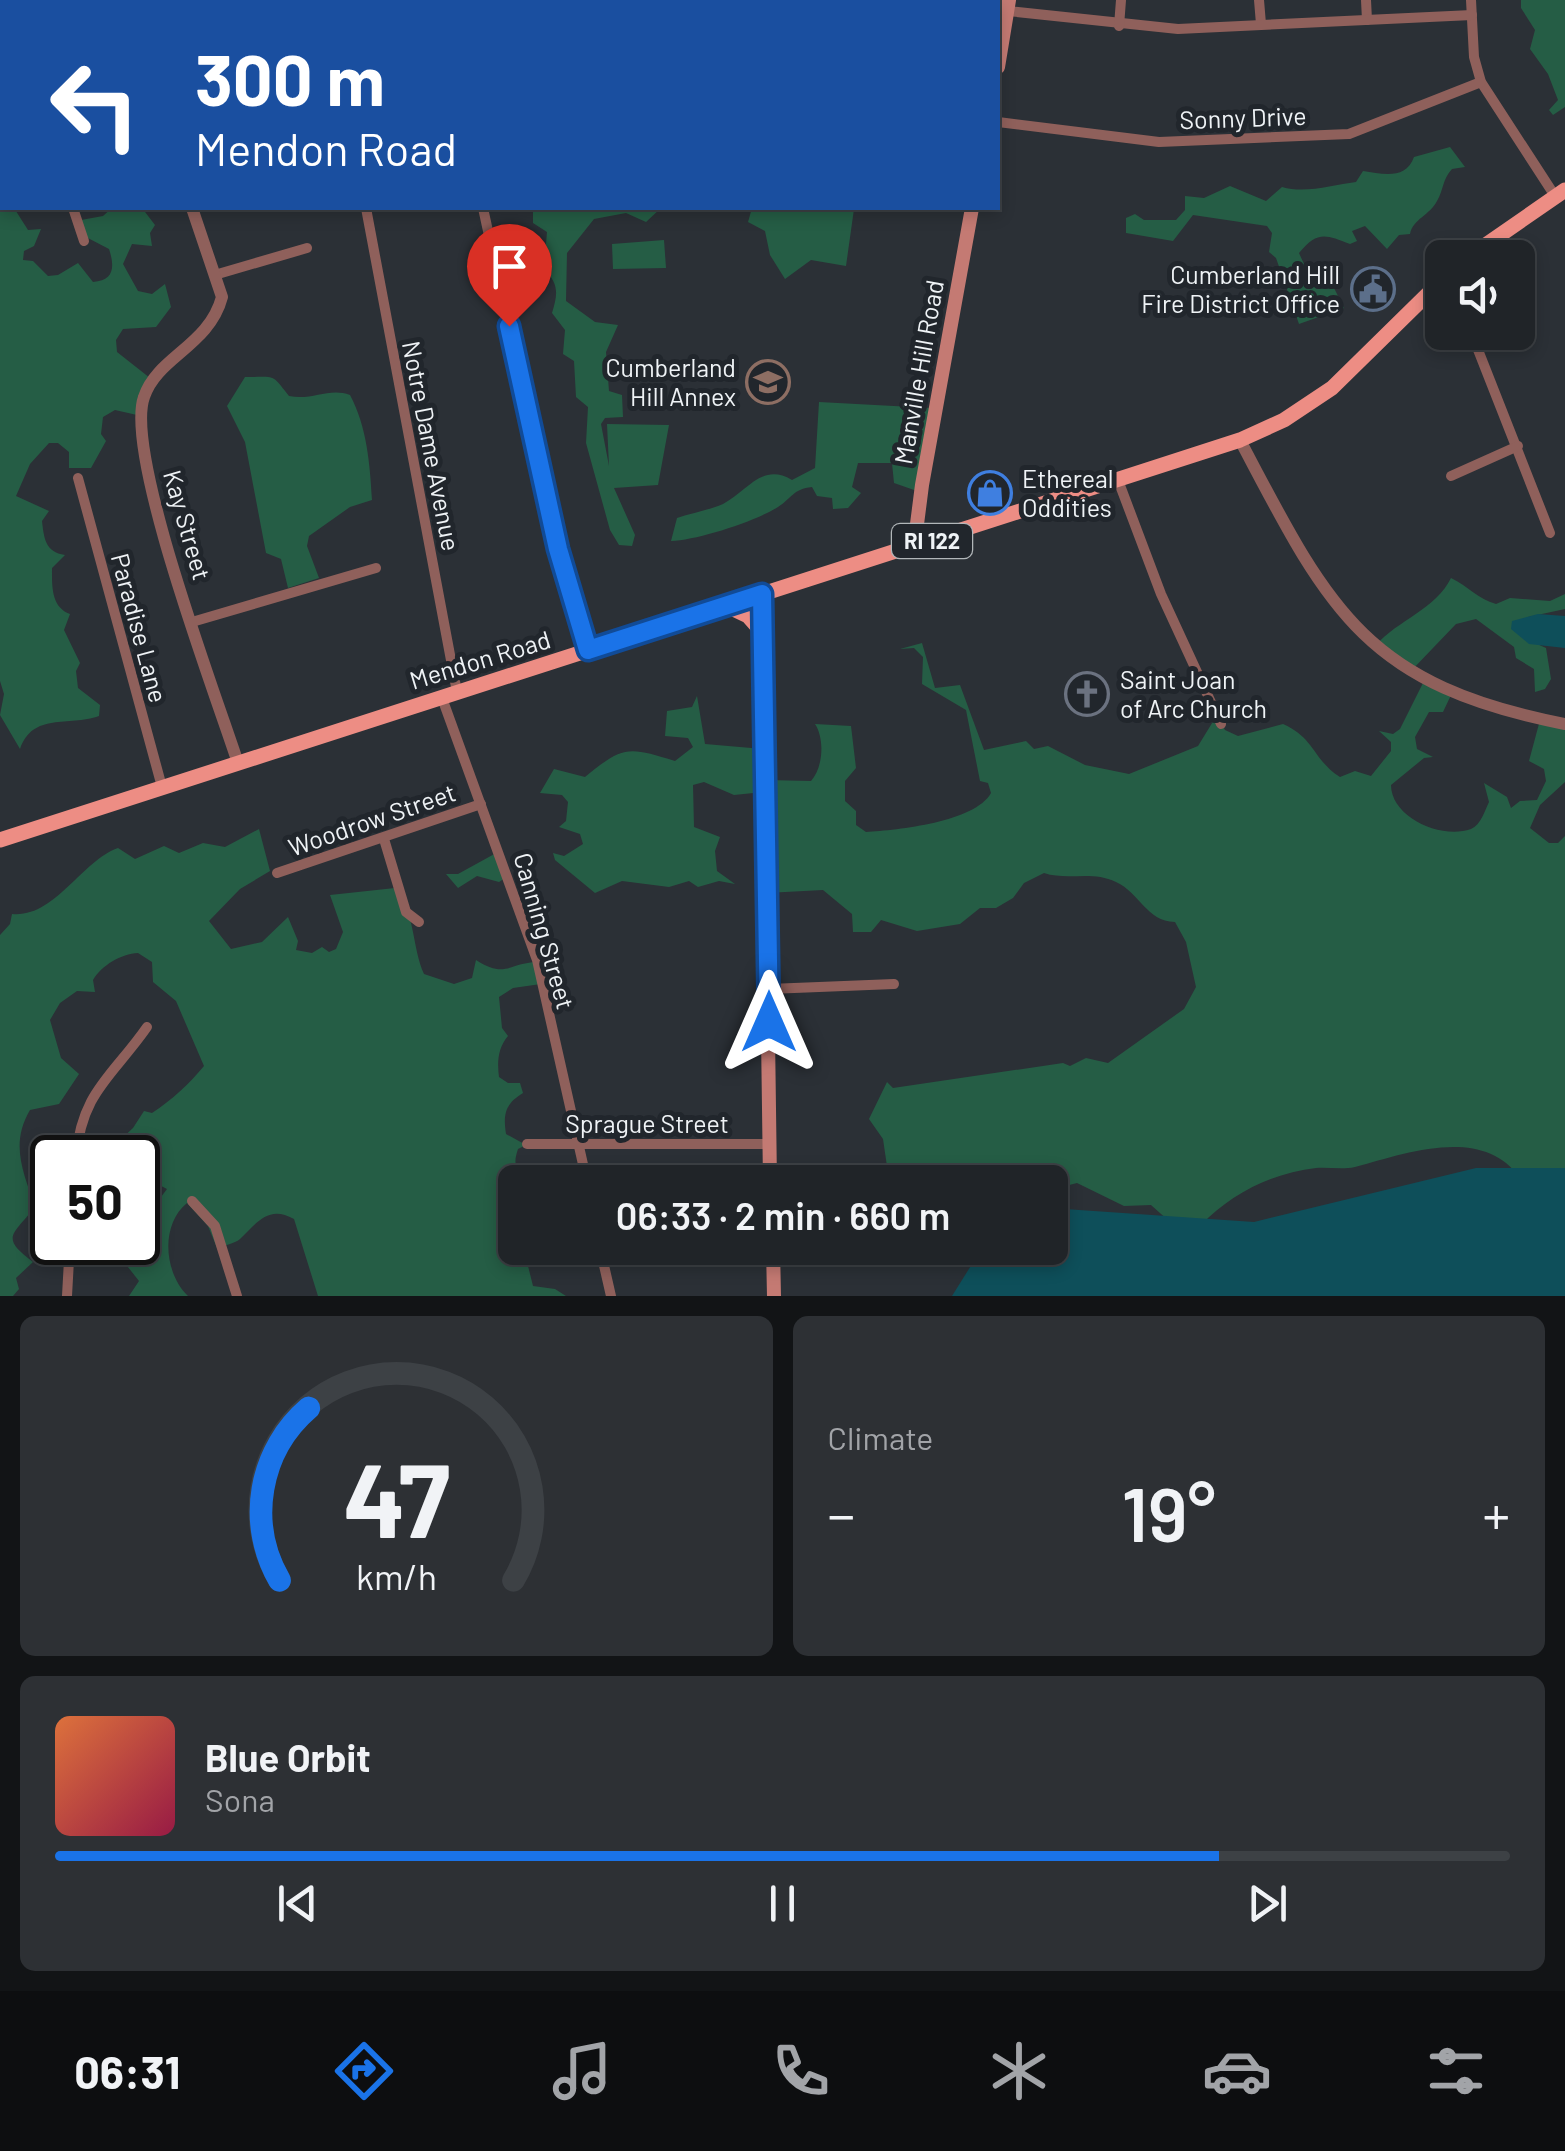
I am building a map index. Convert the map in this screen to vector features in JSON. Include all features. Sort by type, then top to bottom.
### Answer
[{"type":"main road","points":[[1000,54],[1008,5]]},
{"type":"main road","points":[[1493,240],[1560,193]]},
{"type":"main road","name":"Manville Hill Road","points":[[920,545],[916,532],[922,485],[972,210]]},
{"type":"main road","name":"Mendon Road","points":[[0,840],[1240,440],[1283,420],[1332,388],[1425,297]]},
{"type":"main road","points":[[762,594],[769,1165]]},
{"type":"main road","points":[[727,606],[748,616],[763,633]]},
{"type":"main road","points":[[773,1265],[774,1296]]},
{"type":"street","points":[[1119,26],[1121,0]]},
{"type":"street","points":[[1259,0],[1260,24]]},
{"type":"street","points":[[1366,0],[1368,20]]},
{"type":"street","points":[[1471,0],[1474,57],[1481,82],[1560,193]]},
{"type":"street","points":[[1008,5],[1119,26],[1178,29],[1472,15]]},
{"type":"street","name":"Sonny Drive","points":[[1000,122],[1159,142],[1349,134],[1481,82]]},
{"type":"street","points":[[74,210],[84,241]]},
{"type":"street","name":"Kay Street","points":[[193,210],[218,274],[222,297],[209,329],[149,385],[140,412],[150,486],[238,763]]},
{"type":"street","name":"Notre Dame Avenue","points":[[366,210],[449,695]]},
{"type":"street","points":[[482,210],[558,549],[588,650]]},
{"type":"street","points":[[218,274],[308,248]]},
{"type":"street","points":[[1478,350],[1550,533]]},
{"type":"street","points":[[1240,440],[1328,593],[1380,652],[1440,689],[1487,706],[1565,724]]},
{"type":"street","points":[[1451,476],[1518,446]]},
{"type":"street","name":"Paradise Lane","points":[[78,478],[162,787]]},
{"type":"street","points":[[1118,480],[1161,594],[1221,724]]},
{"type":"street","points":[[192,622],[376,568]]},
{"type":"street","name":"Canning Street","points":[[449,695],[481,804],[536,960],[584,1165]]},
{"type":"street","name":"Woodrow Street","points":[[276,873],[481,804]]},
{"type":"street","points":[[384,839],[406,912],[419,922]]},
{"type":"street","points":[[769,989],[894,984]]},
{"type":"street","points":[[78,1135],[96,1086],[147,1028]]},
{"type":"street","name":"Sprague Street","points":[[527,1144],[768,1144]]},
{"type":"street","points":[[192,1202],[215,1226],[238,1296]]},
{"type":"street","points":[[67,1296],[69,1265]]},
{"type":"street","points":[[604,1265],[611,1296]]},
{"type":"green space","points":[[1521,0],[1565,0],[1565,107],[1553,115],[1549,110],[1558,100],[1548,74],[1530,49],[1535,30],[1521,8]]},
{"type":"green space","points":[[1450,147],[1465,167],[1452,169],[1434,206],[1414,224],[1410,234],[1399,235],[1387,249],[1365,226],[1352,231],[1357,241],[1350,244],[1334,238],[1316,238],[1299,253],[1312,276],[1334,288],[1344,308],[1299,324],[1276,258],[1269,252],[1272,233],[1267,226],[1193,215],[1173,241],[1126,233],[1126,218],[1135,214],[1144,220],[1176,220],[1185,210],[1185,196],[1204,198],[1230,186],[1266,201],[1282,187],[1309,189],[1356,182],[1363,171],[1400,172],[1414,157]]},
{"type":"green space","points":[[0,210],[15,210],[28,230],[41,229],[34,246],[24,251],[23,260],[33,261],[48,276],[58,275],[78,263],[93,282],[109,276],[112,262],[109,249],[84,236],[81,220],[103,216],[110,210],[144,210],[155,225],[150,233],[152,246],[132,244],[123,264],[138,291],[152,294],[165,284],[171,307],[156,327],[123,329],[116,340],[117,352],[150,378],[137,415],[115,410],[103,417],[101,434],[106,441],[91,468],[69,468],[69,452],[58,443],[49,443],[30,464],[16,496],[49,511],[42,521],[45,538],[53,551],[65,555],[52,568],[53,589],[59,606],[70,614],[64,630],[80,663],[76,671],[78,688],[100,705],[99,716],[43,725],[26,737],[20,749],[0,715],[4,694],[0,681]]},
{"type":"green space","points":[[533,210],[659,210],[646,222],[626,213],[594,219],[567,253],[566,301],[595,322],[618,325],[606,352],[609,391],[622,395],[623,417],[605,418],[601,424],[609,466],[607,424],[669,425],[658,485],[614,488],[635,535],[632,546],[619,545],[610,530],[586,443],[588,407],[576,397],[574,361],[563,354],[565,330],[552,313],[556,289],[544,268],[547,232],[533,223]]},
{"type":"green space","points":[[751,210],[854,210],[846,266],[811,260],[785,279],[770,255],[765,231],[748,222]]},
{"type":"green space","points":[[664,240],[666,268],[613,269],[612,244]]},
{"type":"green space","points":[[245,377],[273,378],[289,396],[335,392],[350,395],[367,446],[372,500],[350,507],[309,536],[307,546],[319,578],[288,588],[281,559],[266,553],[245,442],[227,406]]},
{"type":"green space","points":[[819,402],[931,408],[917,491],[894,483],[892,463],[858,463],[852,487],[861,493],[848,508],[833,509],[832,498],[817,496],[812,487],[806,488],[755,518],[710,534],[671,541],[677,518],[723,504],[764,476],[781,475],[792,480],[815,468]]},
{"type":"green space","points":[[1451,578],[1496,604],[1510,598],[1550,601],[1565,594],[1565,609],[1528,617],[1524,638],[1546,648],[1551,679],[1545,689],[1535,692],[1534,669],[1516,658],[1514,647],[1476,619],[1456,624],[1410,672],[1376,645],[1436,598]]},
{"type":"green space","points":[[922,643],[935,688],[960,685],[984,750],[1026,741],[1034,749],[1048,746],[1085,765],[1129,774],[1198,746],[1217,715],[1225,730],[1238,736],[1283,724],[1302,736],[1340,777],[1355,771],[1371,776],[1391,751],[1391,742],[1379,731],[1393,734],[1400,729],[1424,681],[1452,693],[1443,712],[1429,712],[1415,737],[1417,749],[1433,757],[1424,758],[1391,785],[1393,797],[1408,816],[1446,831],[1459,832],[1477,824],[1489,802],[1484,783],[1507,797],[1511,808],[1520,801],[1537,800],[1546,781],[1544,769],[1529,761],[1540,720],[1565,724],[1565,782],[1540,805],[1530,828],[1549,843],[1558,843],[1565,836],[1565,1174],[1520,1178],[1486,1152],[1443,1147],[1420,1150],[1355,1167],[1316,1168],[1268,1180],[1239,1195],[1201,1225],[1170,1222],[1151,1205],[1124,1206],[1077,1183],[1068,1185],[1068,1165],[887,1165],[883,1139],[869,1119],[887,1082],[893,1088],[1063,1063],[1070,1066],[1086,1058],[1108,1063],[1184,1009],[1196,987],[1186,942],[1175,922],[1157,917],[1124,887],[1107,878],[1044,873],[1024,883],[1013,898],[996,908],[980,908],[960,924],[917,931],[881,920],[871,932],[853,932],[852,914],[823,890],[766,893],[763,792],[734,795],[704,782],[693,785],[694,827],[720,837],[715,851],[717,871],[735,884],[719,881],[698,887],[689,881],[669,887],[622,881],[595,893],[555,860],[553,853],[564,856],[583,844],[580,834],[559,827],[566,821],[568,802],[562,795],[540,793],[554,769],[585,777],[608,759],[635,751],[675,761],[693,747],[688,738],[665,736],[667,711],[692,707],[697,696],[705,744],[763,749],[765,780],[811,781],[821,753],[815,724],[851,726],[856,768],[845,781],[845,801],[856,811],[856,825],[866,832],[953,818],[982,803],[991,793],[988,783],[980,781],[966,710],[922,684],[923,657],[914,648],[900,649]]},
{"type":"green space","points":[[259,829],[270,871],[240,889],[209,921],[231,949],[262,942],[288,917],[298,941],[296,950],[312,953],[322,947],[329,952],[336,949],[343,932],[330,895],[395,888],[410,918],[424,974],[454,984],[472,978],[476,960],[501,969],[537,962],[541,984],[513,988],[499,997],[502,1028],[508,1036],[500,1050],[499,1077],[508,1083],[520,1083],[523,1093],[507,1110],[506,1134],[526,1145],[518,1149],[516,1165],[498,1165],[498,1265],[528,1265],[533,1286],[555,1289],[566,1296],[318,1296],[294,1219],[270,1215],[238,1240],[217,1248],[208,1226],[187,1203],[172,1224],[168,1249],[174,1275],[188,1296],[129,1296],[139,1281],[126,1265],[160,1265],[160,1198],[167,1189],[160,1185],[160,1135],[126,1135],[144,1111],[152,1113],[167,1103],[204,1066],[176,1001],[153,982],[152,962],[138,953],[112,961],[93,980],[95,992],[77,991],[60,1003],[50,1020],[61,1058],[79,1074],[59,1104],[30,1110],[24,1122],[20,1158],[30,1193],[30,1213],[13,1241],[30,1259],[30,1265],[16,1278],[19,1289],[13,1296],[0,1296],[0,935],[10,924],[12,914],[42,907],[92,864],[118,848],[135,859],[164,846],[179,853],[203,843],[225,847]]},
{"type":"green space","points":[[498,852],[508,876],[499,882],[477,876],[458,888],[446,874],[458,874]]},
{"type":"water","points":[[1538,614],[1565,616],[1565,648],[1529,644],[1511,629],[1512,621]]},
{"type":"water","points":[[1476,1168],[1565,1168],[1565,1296],[952,1296],[971,1265],[1068,1265],[1068,1209],[1254,1222]]},
{"type":"place","name":"Cumberland Hill Fire District Office","points":[[1373,289]]},
{"type":"place","name":"Cumberland Hill Annex","points":[[768,382]]},
{"type":"place","name":"Ethereal Oddities","points":[[990,493]]},
{"type":"place","name":"Saint Joan of Arc Church","points":[[1087,694]]},
{"type":"route","points":[[509,326],[558,549],[588,650],[762,594],[769,1022]]}]
